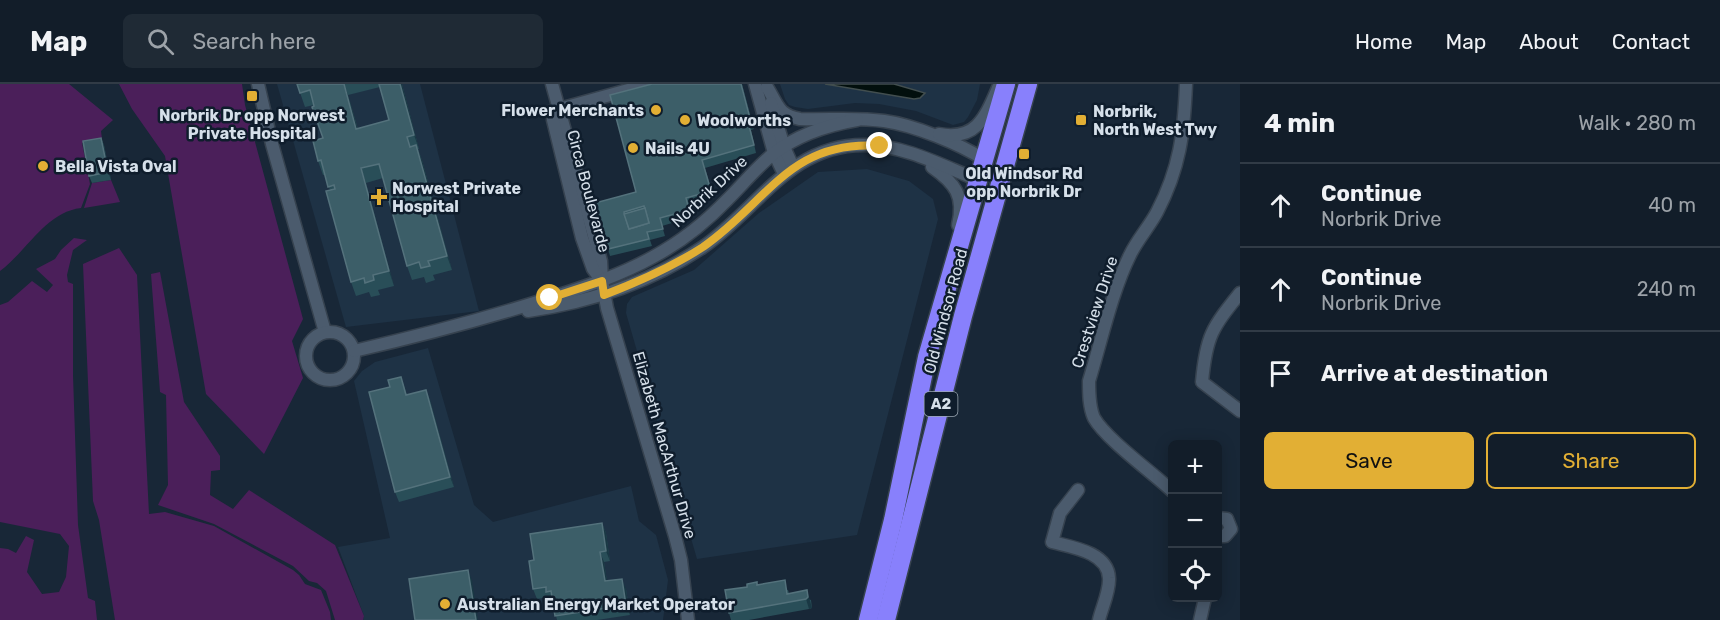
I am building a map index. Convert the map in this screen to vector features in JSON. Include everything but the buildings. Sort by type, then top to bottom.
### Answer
[{"type":"highway","name":"Old Windsor Road","points":[[868,620],[893,520],[927,357],[1006,84]]},
{"type":"highway","name":"Old Windsor Road","points":[[886,620],[950,366],[1029,84]]},
{"type":"highway","points":[[985,160],[993,169],[1000,188]]},
{"type":"highway","points":[[978,180],[1000,188]]},
{"type":"street","points":[[258,84],[272,144],[325,332]]},
{"type":"street","name":"Circa Boulevarde","points":[[544,84],[555,110]]},
{"type":"street","name":"Circa Boulevarde","points":[[552,84],[555,110],[582,238],[593,268],[602,281]]},
{"type":"street","points":[[555,110],[650,84]]},
{"type":"street","points":[[917,129],[955,136],[971,131],[985,115],[999,84]]},
{"type":"street","name":"Crestview Drive","points":[[1168,487],[1103,430],[1093,416],[1089,398],[1089,381],[1130,254],[1156,213],[1169,186],[1178,159],[1183,138],[1186,84]]},
{"type":"street","name":"Norbrik Drive","points":[[763,85],[780,110],[791,117],[886,121],[917,129],[966,149],[985,160]]},
{"type":"street","name":"Norbrik Drive","points":[[763,85],[779,150],[789,171]]},
{"type":"street","name":"Norbrik Drive","points":[[354,351],[497,315],[602,281],[653,257],[688,234],[728,200],[779,150],[815,131],[857,120]]},
{"type":"street","name":"Norbrik Drive","points":[[497,315],[552,308],[604,295],[669,267],[722,232],[789,171],[816,154],[843,147],[880,146],[909,153],[978,180]]},
{"type":"street","points":[[909,153],[948,180],[956,189],[960,205],[960,216],[927,357]]},
{"type":"street","name":"Elizabeth MacArthur Drive","points":[[602,281],[604,295],[675,536],[684,580],[688,620]]},
{"type":"street","points":[[1240,293],[1210,335],[1202,382],[1240,411]]},
{"type":"street","points":[[325,332],[343,336],[354,351],[352,365],[348,372],[339,378],[323,379],[308,366],[307,350],[316,337],[325,332]]},
{"type":"street","points":[[1078,490],[1060,513],[1052,542],[1094,556],[1102,561],[1107,569],[1108,585],[1099,620]]},
{"type":"street","points":[[1222,518],[1227,519],[1231,525],[1225,536]]},
{"type":"street","points":[[1200,620],[1204,602]]},
{"type":"shaded area","name":"Bella Vista Oval","points":[[0,84],[69,84],[113,120],[101,131],[102,139],[82,143],[90,184],[81,208],[69,211],[47,224],[0,271]]},
{"type":"shaded area","points":[[119,84],[242,84],[245,105],[303,319],[292,341],[303,378],[264,454],[206,394],[165,156],[132,109]]},
{"type":"shaded area","name":"Norwest Private Hospital","points":[[277,84],[420,84],[479,311],[346,327]]},
{"type":"shaded area","points":[[780,84],[980,84],[977,100],[968,117],[964,122],[953,125],[916,111],[879,104],[855,103],[808,109],[795,107],[789,105],[785,99]]},
{"type":"shaded area","points":[[825,84],[894,84],[925,93],[920,98],[914,99]]},
{"type":"shaded area","points":[[867,169],[909,181],[933,199],[938,219],[857,535],[697,559],[626,313],[627,304],[632,297],[694,270],[759,213],[818,172]]},
{"type":"shaded area","points":[[111,180],[120,202],[84,208],[92,183]]},
{"type":"shaded area","points":[[74,238],[87,240],[73,250],[67,275],[68,282],[73,284],[73,375],[78,525],[88,598],[95,601],[97,620],[0,620],[0,548],[16,553],[26,536],[34,540],[27,572],[42,594],[59,592],[66,577],[69,546],[60,534],[0,522],[0,305],[8,302],[32,281],[47,292],[53,285],[36,269],[55,259]]},
{"type":"shaded area","points":[[119,248],[137,275],[149,514],[165,512],[214,526],[293,570],[305,584],[321,590],[331,620],[115,620],[99,520],[93,501],[83,264]]},
{"type":"shaded area","points":[[160,272],[184,402],[220,456],[220,470],[211,471],[210,495],[233,509],[249,490],[335,545],[364,616],[363,620],[335,620],[326,591],[317,583],[309,581],[293,566],[214,524],[158,505],[168,485],[166,395],[160,392],[151,274]]},
{"type":"shaded area","points":[[428,348],[474,505],[493,522],[631,486],[639,521],[656,535],[668,580],[663,620],[363,620],[364,616],[338,547],[390,538],[354,381],[362,371],[375,362]]},
{"type":"place","name":"Norbrik Dr opp Norwest Private Hospital","points":[[252,96]]},
{"type":"place","name":"Flower Merchants","points":[[656,110]]},
{"type":"place","name":"Woolworths","points":[[685,120]]},
{"type":"place","name":"Norbrik, North West Twy","points":[[1081,120]]},
{"type":"place","name":"Nails 4U","points":[[633,148]]},
{"type":"place","name":"Old Windsor Rd opp Norbrik Dr","points":[[1024,154]]},
{"type":"place","name":"Bella Vista Oval","points":[[43,166]]},
{"type":"place","name":"Norwest Private Hospital","points":[[379,197]]},
{"type":"place","name":"Australian Energy Market Operator","points":[[445,604]]},
{"type":"route","points":[[550,298],[602,281],[604,295],[669,267],[722,232],[784,174],[806,159],[837,147],[880,146]]}]
